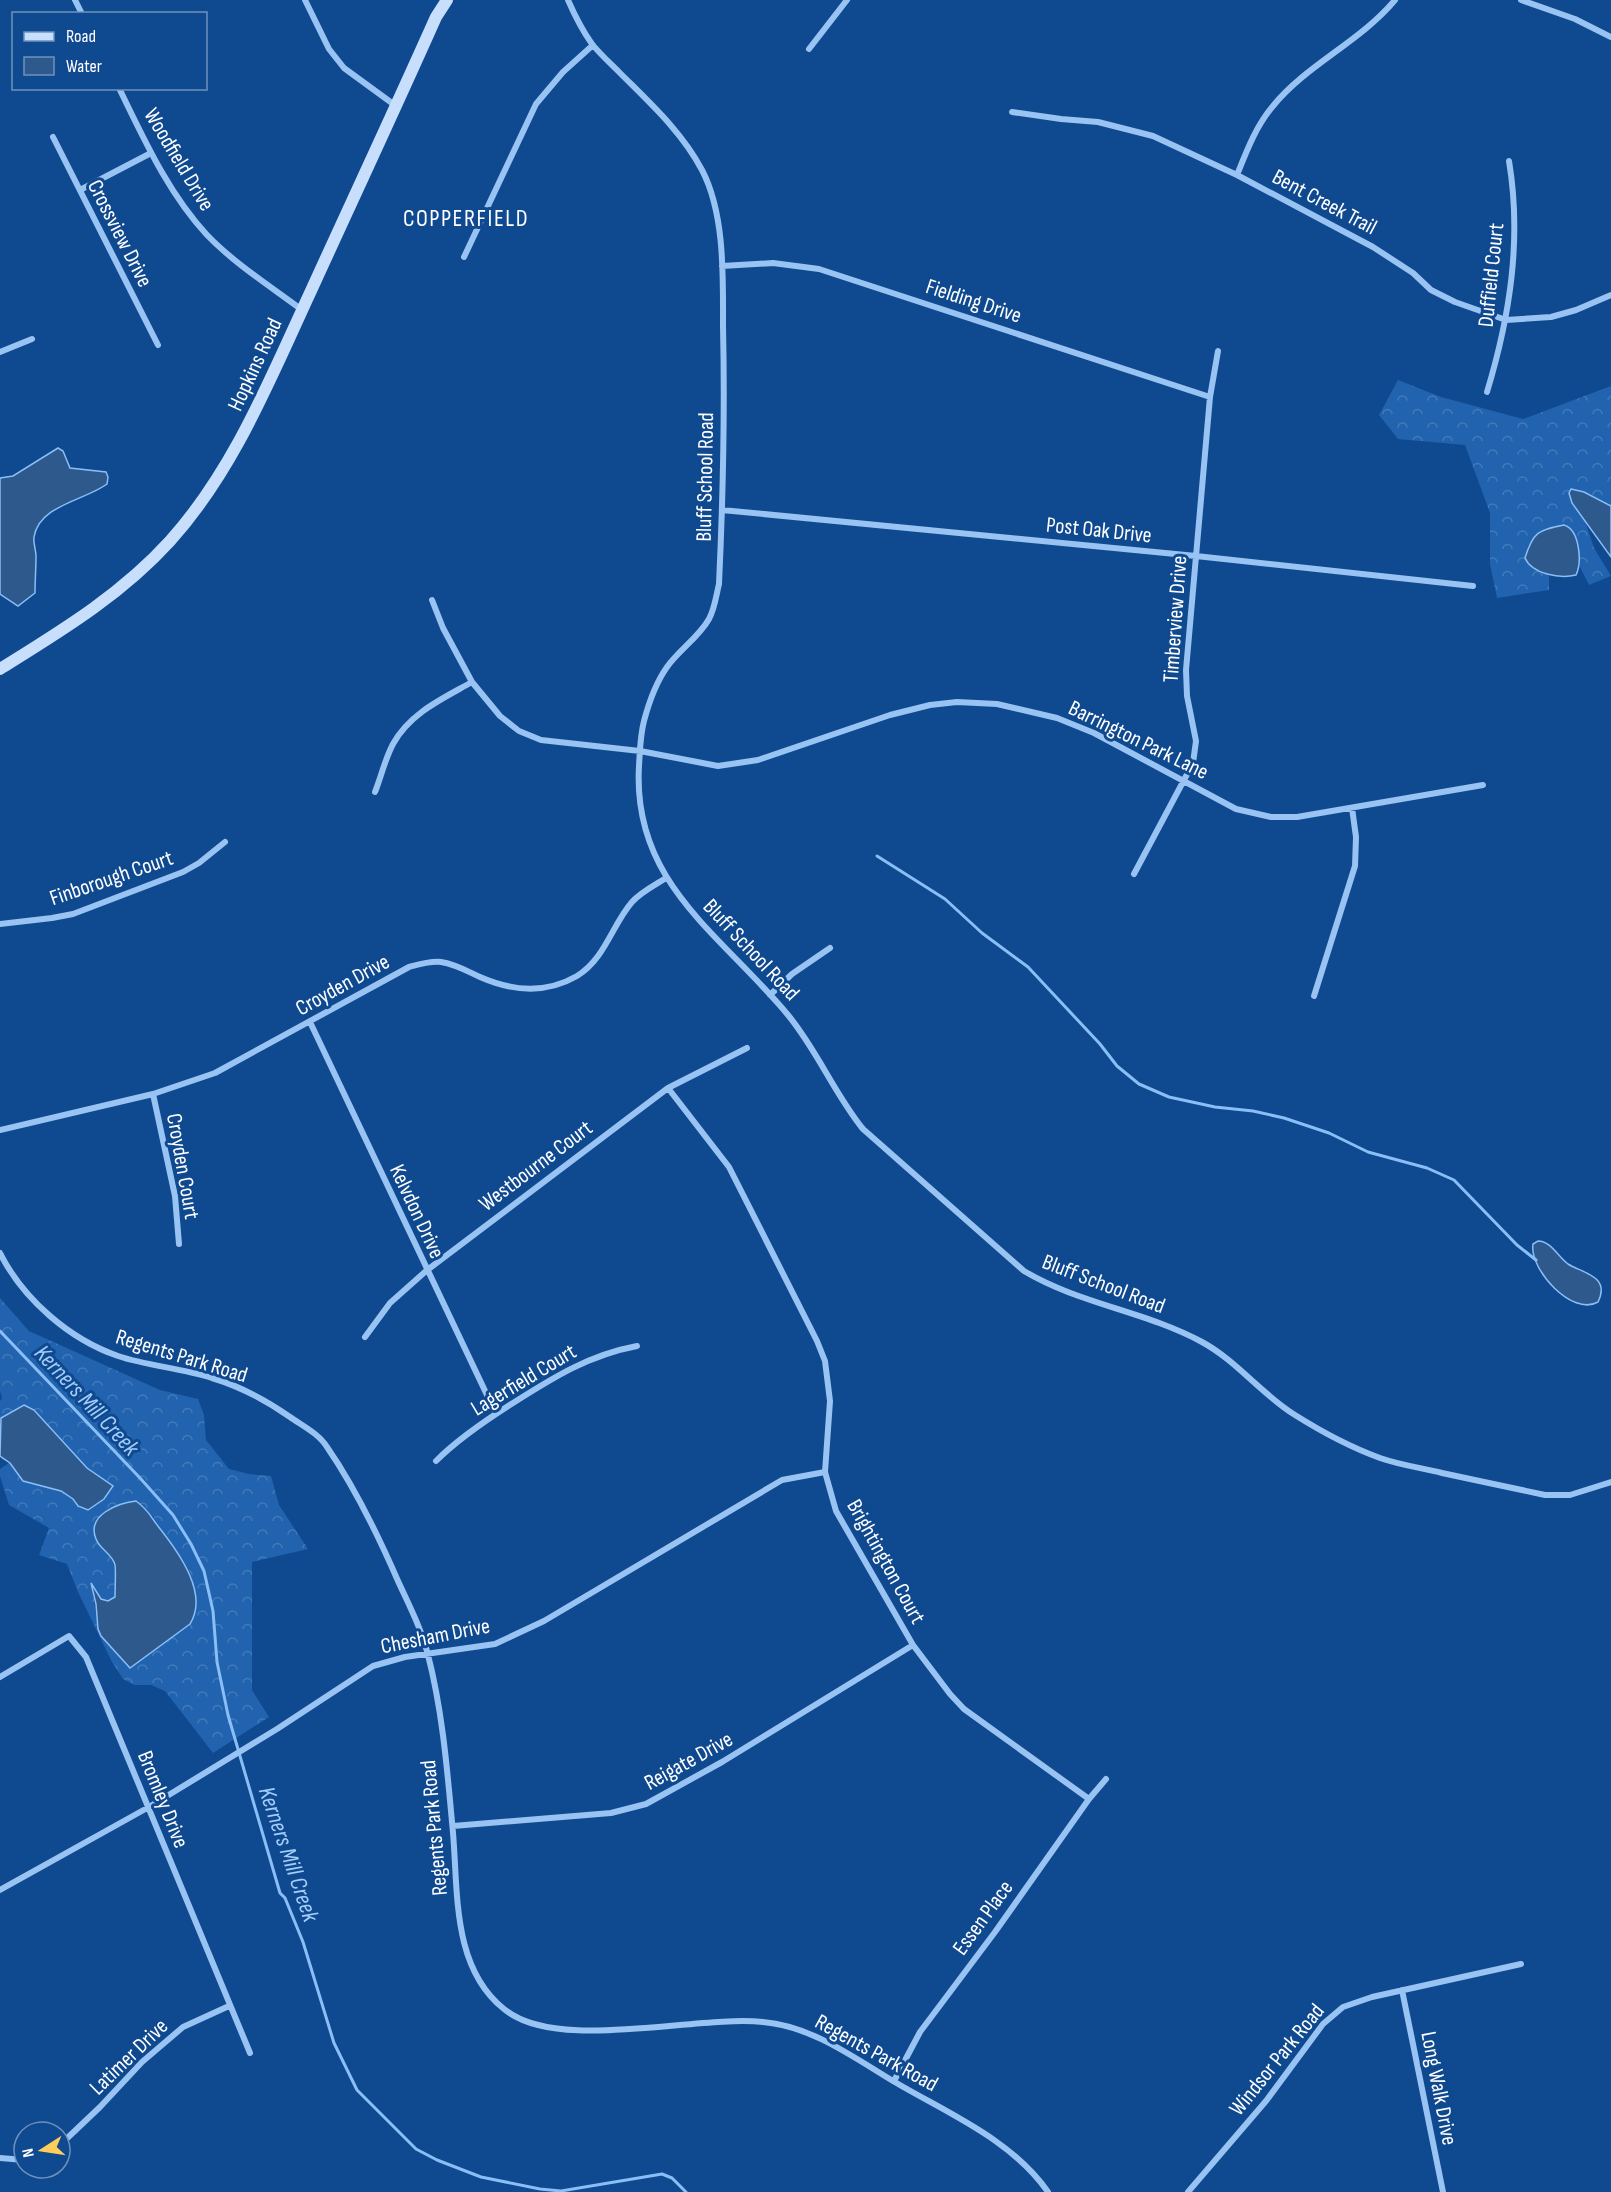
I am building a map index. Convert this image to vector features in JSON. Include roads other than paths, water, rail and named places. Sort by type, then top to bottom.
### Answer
[{"type":"main road","name":"Hopkins Road","points":[[0,669],[77,621],[127,584],[170,541],[212,486],[251,420],[436,17],[447,0]]},
{"type":"street","points":[[305,0],[329,49],[344,68],[396,106]]},
{"type":"street","name":"Bluff School Road","points":[[568,0],[576,18],[594,45],[674,128],[702,171],[711,191],[722,266],[725,386],[719,584],[715,605],[708,621],[678,653],[657,682],[643,725],[640,751],[638,796],[641,816],[656,860],[666,878],[694,914],[770,994],[803,1033],[852,1116],[863,1129],[1024,1271],[1045,1283],[1203,1342],[1245,1373],[1270,1398],[1292,1413],[1326,1434],[1382,1458],[1545,1495],[1570,1495],[1611,1482]]},
{"type":"street","points":[[809,49],[847,0]]},
{"type":"street","points":[[1237,175],[1256,129],[1274,104],[1296,83],[1366,29],[1395,0]]},
{"type":"street","points":[[1521,0],[1575,20],[1611,37]]},
{"type":"street","points":[[464,257],[536,104],[563,72],[594,45]]},
{"type":"street","name":"Woodfield Drive","points":[[120,90],[151,153],[175,193],[208,235],[226,252],[302,310]]},
{"type":"street","name":"Bent Creek Trail","points":[[1012,111],[1098,122],[1153,136],[1237,175],[1373,247],[1439,294],[1506,320],[1551,317],[1576,310],[1611,295]]},
{"type":"street","name":"Crossview Drive","points":[[52,137],[158,345]]},
{"type":"street","points":[[80,190],[151,153]]},
{"type":"street","name":"Duffield Court","points":[[1487,392],[1506,320],[1516,237],[1509,161]]},
{"type":"street","name":"Fielding Drive","points":[[722,266],[773,263],[819,269],[1210,397]]},
{"type":"street","points":[[0,352],[32,339]]},
{"type":"street","name":"Timberview Drive","points":[[1134,874],[1193,763],[1196,741],[1186,696],[1186,670],[1210,397],[1218,351]]},
{"type":"street","name":"Post Oak Drive","points":[[722,510],[1196,556],[1473,586]]},
{"type":"street","name":"Barrington Park Lane","points":[[432,600],[443,628],[472,682],[500,716],[519,731],[542,740],[559,743],[640,751],[718,766],[758,760],[890,715],[957,702],[997,704],[1057,718],[1094,733],[1236,809],[1254,814],[1297,818],[1483,785]]},
{"type":"street","points":[[375,792],[392,746],[403,729],[423,709],[472,682]]},
{"type":"street","points":[[1314,996],[1355,866],[1356,837],[1352,808]]},
{"type":"street","name":"Finborough Court","points":[[0,924],[73,914],[183,872],[199,864],[225,842]]},
{"type":"street","name":"Croyden Drive","points":[[0,1130],[153,1094],[215,1073],[409,967],[422,963],[448,964],[523,990],[549,987],[566,981],[578,975],[595,961],[632,902],[666,878]]},
{"type":"street","points":[[770,994],[792,974],[830,948]]},
{"type":"street","name":"Kelvdon Drive","points":[[310,1022],[426,1271],[496,1414]]},
{"type":"street","name":"Westbourne Court","points":[[365,1337],[390,1303],[426,1271],[668,1088],[747,1048]]},
{"type":"street","name":"Brightington Court","points":[[668,1088],[729,1167],[818,1341],[829,1380],[830,1401],[825,1472],[836,1511],[913,1645],[964,1709],[1089,1799]]},
{"type":"street","name":"Croyden Court","points":[[153,1094],[175,1196],[179,1244]]},
{"type":"street","name":"Regents Park Road","points":[[0,1253],[19,1283],[43,1309],[70,1331],[117,1355],[211,1377],[227,1384],[282,1411],[325,1443],[352,1486],[392,1566],[428,1654],[440,1719],[453,1826],[459,1924],[482,1984],[504,2010],[534,2024],[561,2030],[733,2021],[764,2022],[798,2029],[858,2059],[971,2125],[1021,2162],[1048,2192]]},
{"type":"street","name":"Lagerfield Court","points":[[436,1461],[451,1446],[496,1414],[566,1370],[611,1351],[637,1346]]},
{"type":"street","name":"Chesham Drive","points":[[0,1890],[149,1807],[373,1666],[428,1654],[495,1644],[534,1626],[782,1480],[825,1472]]},
{"type":"street","name":"Bromley Drive","points":[[0,1677],[69,1636],[86,1657],[250,2053]]},
{"type":"street","name":"Reigate Drive","points":[[453,1826],[610,1813],[646,1804],[722,1762],[913,1645]]},
{"type":"street","name":"Essen Place","points":[[894,2081],[920,2032],[995,1932],[1089,1799],[1106,1779]]},
{"type":"street","name":"Windsor Park Road","points":[[1188,2192],[1266,2101],[1323,2024],[1343,2007],[1372,1996],[1521,1964]]},
{"type":"street","name":"Long Walk Drive","points":[[1402,1990],[1443,2192]]},
{"type":"street","name":"Latimer Drive","points":[[72,2134],[100,2108],[142,2062],[183,2027],[229,2006]]},
{"type":"water","points":[[58,448],[63,451],[70,468],[106,472],[107,484],[54,510],[38,526],[34,537],[35,593],[18,606],[0,594],[0,478],[13,476]]},
{"type":"water","points":[[1571,489],[1584,492],[1611,506],[1611,557],[1572,503],[1569,493]]},
{"type":"water","points":[[1564,525],[1573,533],[1578,547],[1579,562],[1576,575],[1555,576],[1534,568],[1525,558],[1534,537],[1542,531]]},
{"type":"water","points":[[1538,1241],[1551,1246],[1568,1264],[1598,1281],[1601,1293],[1598,1302],[1588,1305],[1576,1303],[1554,1288],[1538,1266],[1533,1244]]},
{"type":"water","points":[[24,1405],[34,1410],[87,1468],[113,1486],[104,1499],[88,1510],[78,1506],[73,1499],[61,1491],[23,1481],[10,1463],[0,1456],[1,1418]]},
{"type":"water","points":[[136,1501],[147,1511],[176,1550],[189,1574],[196,1600],[195,1612],[190,1624],[130,1668],[101,1636],[91,1583],[101,1599],[108,1601],[115,1597],[115,1565],[111,1557],[100,1546],[94,1531],[96,1523],[106,1512],[121,1504]]},
{"type":"waterway","points":[[877,856],[945,899],[982,933],[1028,967],[1100,1044],[1117,1066],[1139,1084],[1169,1097],[1284,1118],[1329,1133],[1368,1152],[1427,1168],[1454,1180],[1517,1245],[1536,1260]]},
{"type":"waterway","name":"Kerners Mill Creek","points":[[0,1331],[173,1515],[204,1571],[213,1611],[217,1662],[228,1715],[280,1893],[285,1898],[303,1942],[334,2043],[357,2090],[416,2149],[481,2177],[561,2191],[662,2174],[672,2178],[686,2192]]},
{"type":"district","name":"COPPERFIELD","points":[[466,218]]}]
